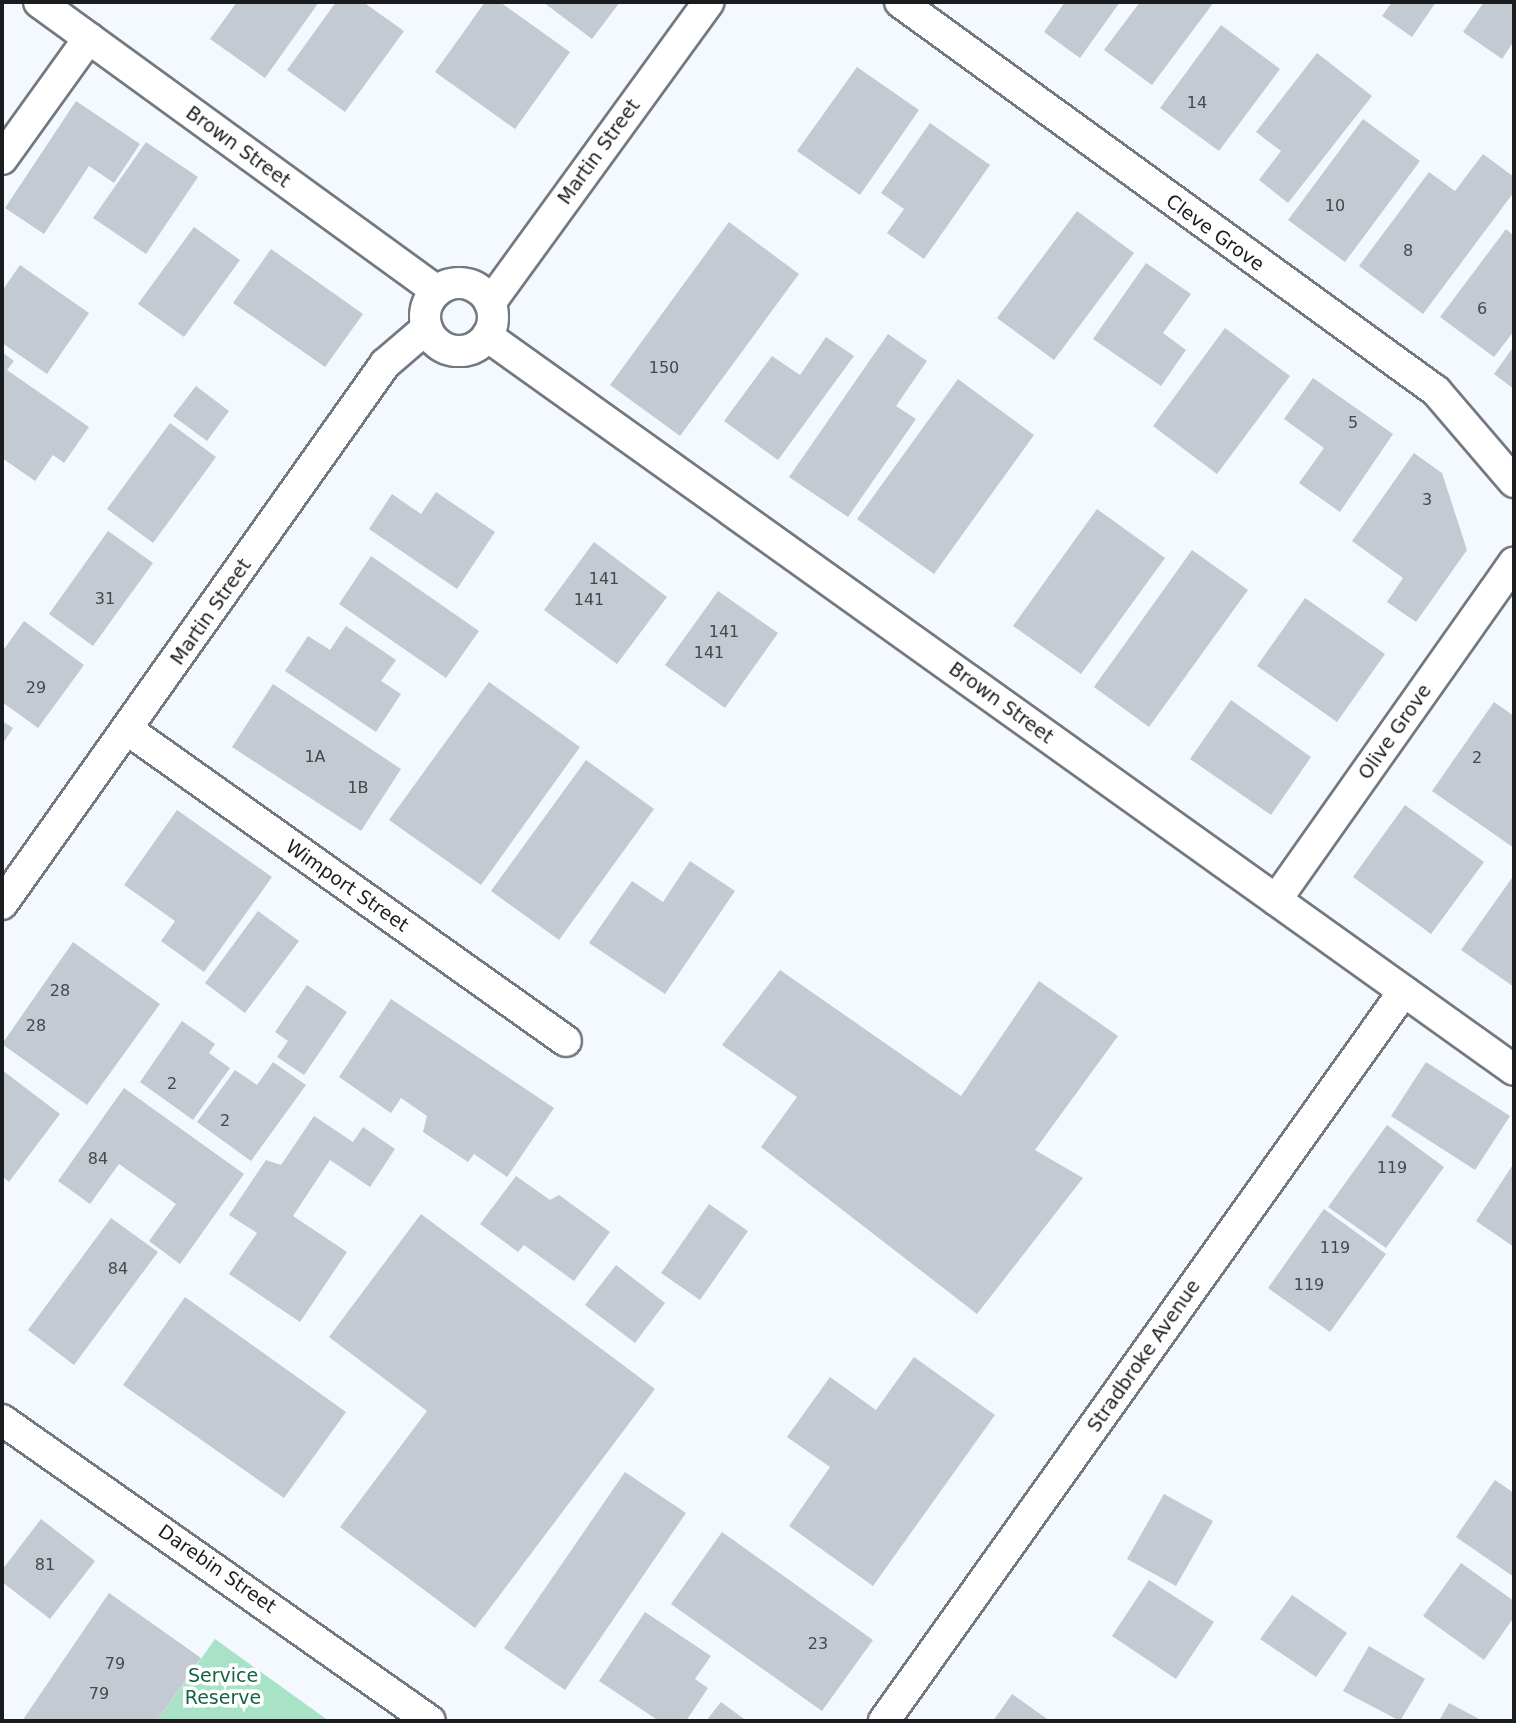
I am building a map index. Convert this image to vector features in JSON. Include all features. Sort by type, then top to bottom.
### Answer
[{"type":"street","name":"Brown Street","points":[[39,2],[437,291]]},
{"type":"street","name":"Martin Street","points":[[490,303],[709,2]]},
{"type":"street","name":"Cleve Grove","points":[[900,2],[1436,391],[1514,482]]},
{"type":"street","points":[[2,159],[89,38]]},
{"type":"street","points":[[465,284],[490,303],[487,336],[471,349],[450,349],[427,328],[427,308],[437,291],[465,284]]},
{"type":"street","name":"Martin Street","points":[[2,904],[128,730],[385,364],[427,328]]},
{"type":"street","name":"Brown Street","points":[[487,336],[1514,1070]]},
{"type":"street","name":"Olive Grove","points":[[1276,900],[1514,563]]},
{"type":"street","name":"Wimport Street","points":[[128,730],[566,1041]]},
{"type":"street","name":"Stradbroke Avenue","points":[[884,1721],[1404,991]]},
{"type":"street","name":"Darebin Street","points":[[2,1420],[430,1721]]},
{"type":"green space","name":"Service Reserve","points":[[215,1639],[329,1721],[157,1721]]},
{"type":"building","points":[[237,2],[319,2],[265,78],[210,39]]},
{"type":"building","points":[[336,2],[363,2],[404,31],[345,112],[287,70]]},
{"type":"building","points":[[485,2],[500,2],[570,52],[515,129],[435,72]]},
{"type":"building","points":[[543,2],[620,2],[592,39]]},
{"type":"building","points":[[1065,2],[1120,2],[1080,58],[1044,32]]},
{"type":"building","points":[[1140,2],[1214,2],[1152,85],[1104,50]]},
{"type":"building","points":[[1392,2],[1436,2],[1412,37],[1382,16]]},
{"type":"building","points":[[1484,2],[1514,2],[1514,41],[1502,59],[1463,32]]},
{"type":"building","points":[[1221,25],[1280,69],[1219,151],[1160,108]]},
{"type":"building","points":[[1317,53],[1372,96],[1288,203],[1259,180],[1281,151],[1256,132]]},
{"type":"building","points":[[857,67],[919,110],[860,195],[797,151]]},
{"type":"building","points":[[76,101],[140,144],[114,183],[89,166],[44,234],[5,208]]},
{"type":"building","points":[[1363,119],[1420,161],[1345,262],[1288,220]]},
{"type":"building","points":[[930,123],[990,165],[924,259],[887,233],[904,209],[881,193]]},
{"type":"building","points":[[146,142],[198,177],[146,254],[93,218]]},
{"type":"building","points":[[1483,154],[1514,177],[1514,192],[1423,314],[1359,266],[1429,172],[1455,191]]},
{"type":"building","points":[[1077,211],[1134,253],[1054,360],[997,318]]},
{"type":"building","points":[[729,222],[799,274],[680,436],[610,385]]},
{"type":"building","points":[[194,227],[240,260],[184,337],[138,304]]},
{"type":"building","points":[[1506,229],[1514,236],[1514,331],[1494,357],[1440,317]]},
{"type":"building","points":[[271,249],[363,314],[325,367],[233,303]]},
{"type":"building","points":[[1146,263],[1191,294],[1163,333],[1186,350],[1161,386],[1093,339]]},
{"type":"building","points":[[20,265],[89,313],[47,374],[2,343],[2,291]]},
{"type":"building","points":[[1225,328],[1290,376],[1217,474],[1153,426]]},
{"type":"building","points":[[888,334],[927,361],[896,406],[916,419],[848,517],[789,477]]},
{"type":"building","points":[[826,337],[854,356],[778,460],[724,421],[772,356],[800,375]]},
{"type":"building","points":[[1514,346],[1514,389],[1494,374]]},
{"type":"building","points":[[2,352],[14,361],[7,370],[89,427],[64,463],[53,455],[35,481],[2,458]]},
{"type":"building","points":[[1313,378],[1393,434],[1340,512],[1299,483],[1324,448],[1284,419]]},
{"type":"building","points":[[958,379],[1034,435],[934,574],[857,519]]},
{"type":"building","points":[[196,386],[229,411],[207,441],[173,416]]},
{"type":"building","points":[[170,423],[216,457],[153,543],[107,509]]},
{"type":"building","points":[[1414,453],[1442,473],[1467,550],[1416,622],[1387,602],[1403,578],[1352,541]]},
{"type":"building","points":[[436,492],[495,532],[457,589],[369,529],[392,494],[421,514]]},
{"type":"building","points":[[1097,509],[1165,558],[1081,674],[1013,626]]},
{"type":"building","points":[[108,531],[153,563],[93,646],[49,614]]},
{"type":"building","points":[[594,542],[667,597],[617,664],[544,610]]},
{"type":"building","points":[[1192,550],[1248,590],[1149,727],[1094,687]]},
{"type":"building","points":[[371,556],[479,631],[446,678],[339,604]]},
{"type":"building","points":[[718,591],[778,633],[725,708],[665,665]]},
{"type":"building","points":[[1305,598],[1385,654],[1337,722],[1257,666]]},
{"type":"building","points":[[24,621],[84,665],[38,728],[2,702],[2,652]]},
{"type":"building","points":[[346,626],[396,660],[381,681],[401,694],[376,732],[285,671],[308,636],[330,650]]},
{"type":"building","points":[[489,682],[580,747],[481,885],[389,820]]},
{"type":"building","points":[[273,684],[401,769],[361,831],[232,747]]},
{"type":"building","points":[[1231,700],[1311,757],[1271,815],[1190,759]]},
{"type":"building","points":[[1494,702],[1514,716],[1514,848],[1432,791]]},
{"type":"building","points":[[2,721],[13,728],[2,745]]},
{"type":"building","points":[[586,760],[654,809],[559,940],[491,891]]},
{"type":"building","points":[[1405,805],[1484,862],[1431,934],[1353,877]]},
{"type":"building","points":[[177,810],[272,877],[204,972],[161,941],[175,921],[124,885]]},
{"type":"building","points":[[690,861],[735,891],[665,994],[589,943],[632,881],[663,902]]},
{"type":"building","points":[[1514,875],[1514,987],[1461,950]]},
{"type":"building","points":[[258,911],[299,941],[245,1013],[205,983]]},
{"type":"building","points":[[73,942],[160,1004],[87,1105],[2,1044]]},
{"type":"building","points":[[780,970],[961,1096],[1039,981],[1118,1036],[1035,1150],[1083,1178],[977,1314],[761,1147],[797,1097],[722,1045]]},
{"type":"building","points":[[307,985],[347,1012],[304,1075],[277,1057],[288,1041],[275,1032]]},
{"type":"building","points":[[391,999],[554,1108],[507,1177],[474,1154],[468,1162],[423,1132],[427,1116],[401,1098],[391,1113],[339,1077]]},
{"type":"building","points":[[182,1021],[215,1044],[209,1053],[230,1068],[193,1120],[140,1082]]},
{"type":"building","points":[[273,1062],[306,1085],[251,1161],[197,1122],[235,1070],[257,1085]]},
{"type":"building","points":[[1426,1062],[1510,1116],[1475,1170],[1391,1116]]},
{"type":"building","points":[[2,1070],[60,1114],[9,1182],[2,1176]]},
{"type":"building","points":[[124,1088],[244,1174],[180,1264],[149,1241],[176,1204],[119,1164],[90,1204],[58,1181]]},
{"type":"building","points":[[314,1116],[353,1142],[363,1127],[395,1149],[370,1187],[330,1160],[293,1216],[347,1252],[300,1322],[229,1274],[257,1233],[229,1215],[266,1160],[281,1165]]},
{"type":"building","points":[[1387,1125],[1444,1167],[1386,1248],[1328,1207]]},
{"type":"building","points":[[1514,1163],[1514,1247],[1476,1221]]},
{"type":"building","points":[[516,1176],[550,1200],[559,1195],[610,1232],[574,1281],[524,1245],[518,1252],[480,1224]]},
{"type":"building","points":[[709,1204],[748,1231],[700,1300],[661,1273]]},
{"type":"building","points":[[1324,1209],[1386,1254],[1330,1332],[1268,1288]]},
{"type":"building","points":[[421,1214],[655,1389],[475,1628],[340,1527],[427,1411],[329,1337]]},
{"type":"building","points":[[111,1218],[158,1252],[74,1365],[28,1330]]},
{"type":"building","points":[[616,1265],[665,1303],[635,1343],[585,1305]]},
{"type":"building","points":[[185,1297],[346,1412],[284,1498],[123,1385]]},
{"type":"building","points":[[914,1357],[995,1415],[873,1586],[789,1526],[830,1467],[787,1437],[830,1377],[876,1410]]},
{"type":"building","points":[[625,1472],[686,1513],[565,1690],[504,1648]]},
{"type":"building","points":[[1495,1480],[1514,1493],[1514,1577],[1456,1537]]},
{"type":"building","points":[[1164,1494],[1213,1521],[1176,1586],[1127,1559]]},
{"type":"building","points":[[41,1519],[95,1561],[50,1619],[2,1582],[2,1570]]},
{"type":"building","points":[[722,1532],[873,1640],[822,1711],[671,1604]]},
{"type":"building","points":[[1461,1563],[1514,1601],[1514,1617],[1484,1660],[1423,1616]]},
{"type":"building","points":[[1149,1580],[1214,1622],[1176,1679],[1112,1636]]},
{"type":"building","points":[[109,1593],[201,1658],[157,1721],[22,1721]]},
{"type":"building","points":[[1292,1595],[1347,1633],[1316,1677],[1260,1639]]},
{"type":"building","points":[[645,1612],[711,1656],[695,1679],[708,1688],[686,1721],[659,1721],[599,1681]]},
{"type":"building","points":[[1369,1646],[1425,1679],[1400,1721],[1343,1691]]},
{"type":"building","points":[[1012,1694],[1050,1721],[993,1721]]},
{"type":"building","points":[[721,1702],[747,1721],[706,1721]]},
{"type":"building","points":[[1449,1703],[1483,1721],[1439,1721]]}]
